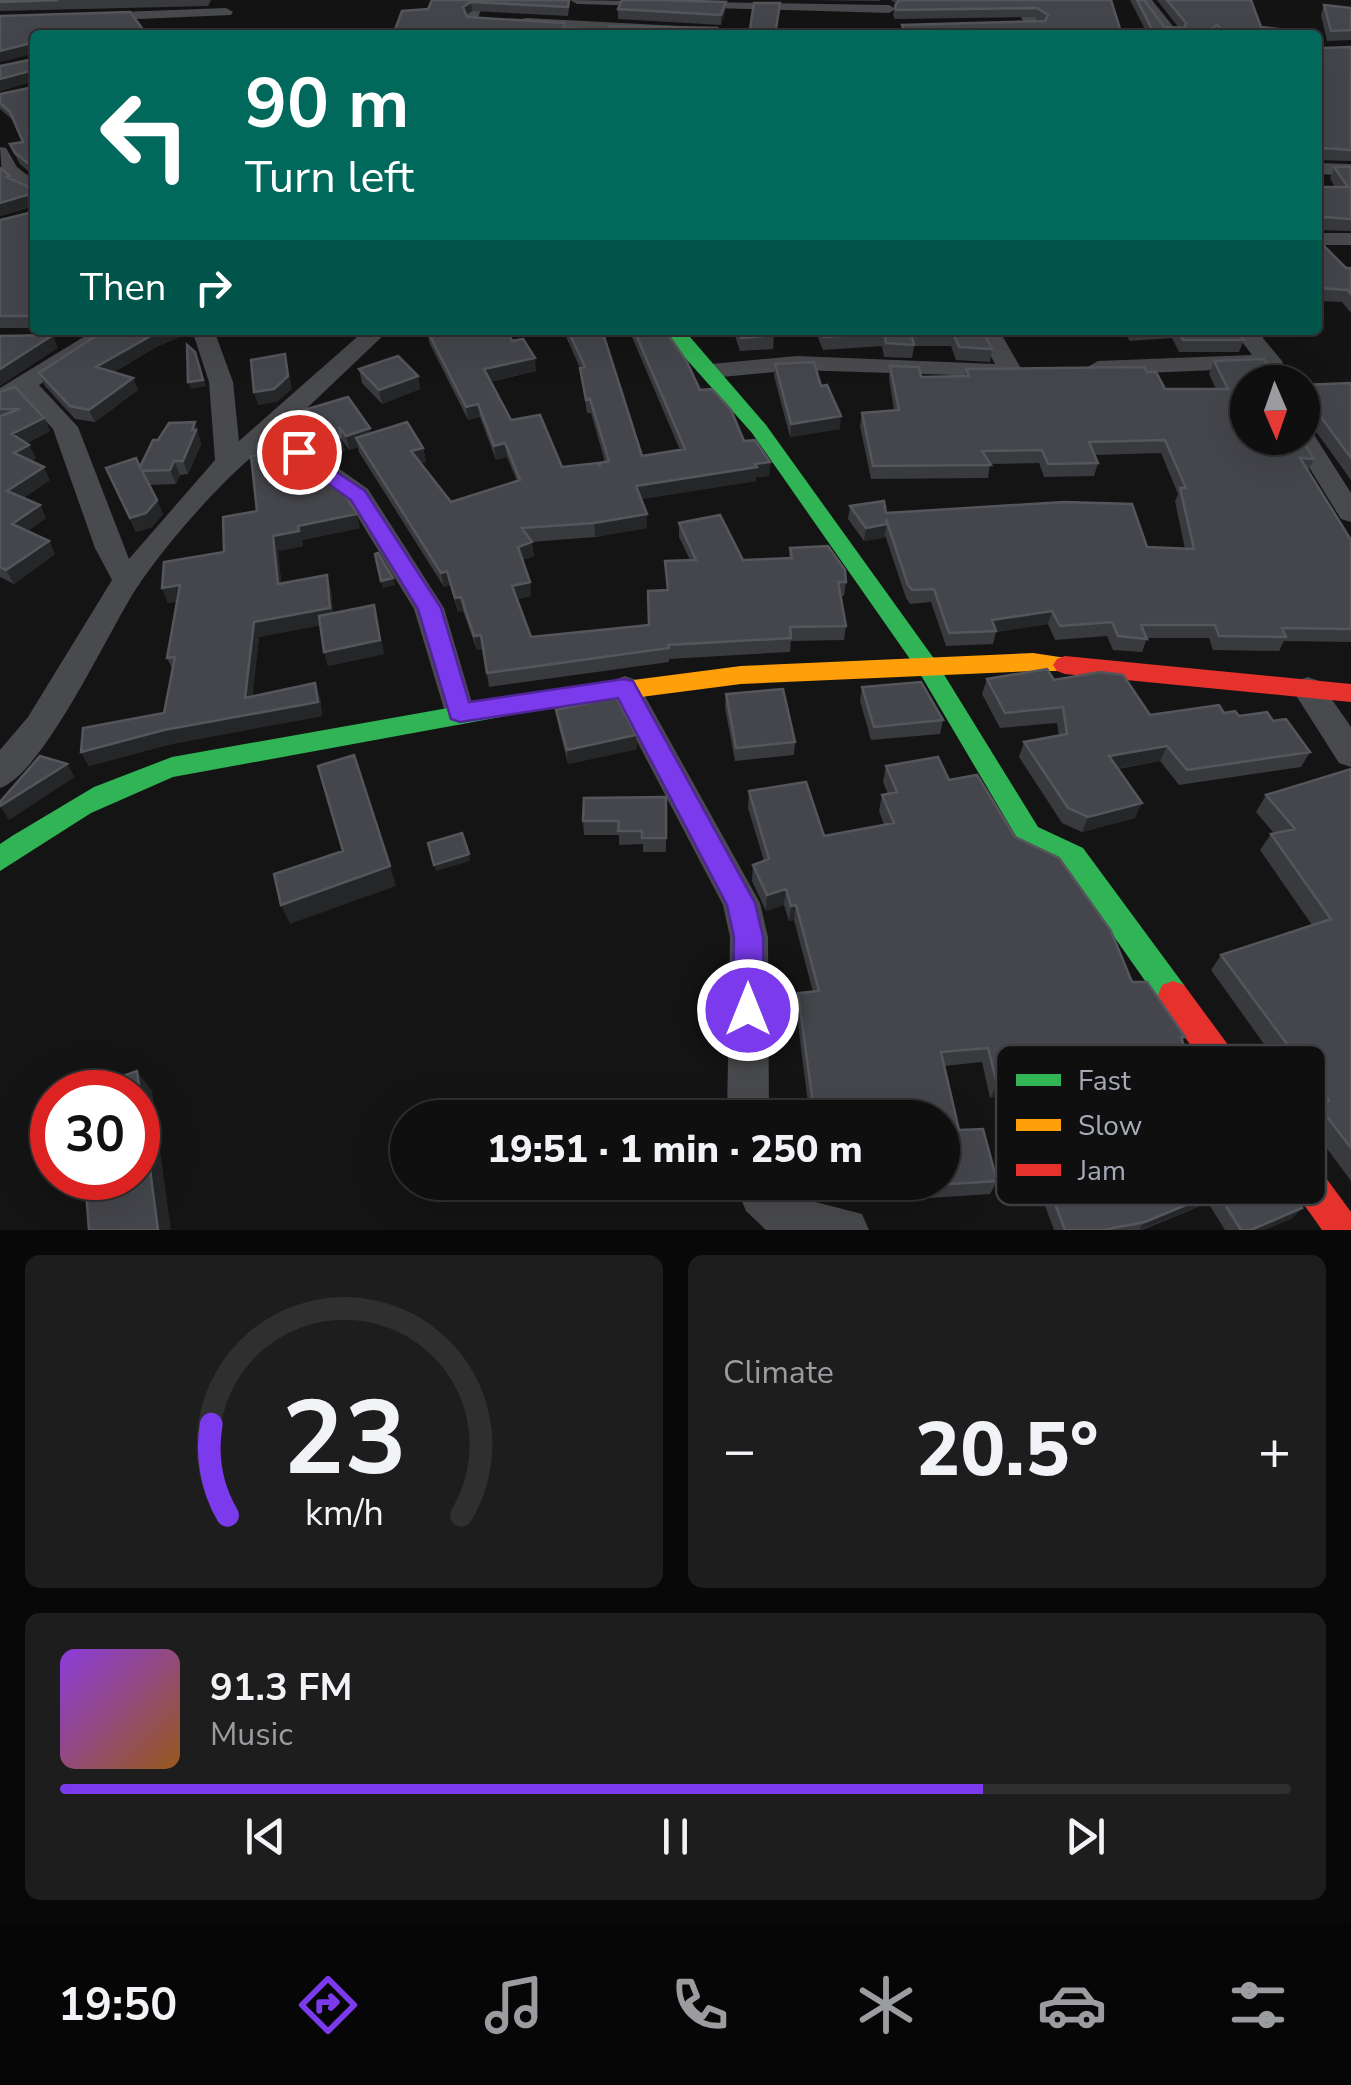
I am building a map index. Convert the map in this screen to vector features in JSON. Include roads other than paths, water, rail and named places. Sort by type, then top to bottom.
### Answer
[{"type":"street","points":[[93,0],[75,13],[226,12]]},
{"type":"street","points":[[467,30],[478,0]]},
{"type":"street","points":[[577,0],[888,5],[886,27]]},
{"type":"street","points":[[1017,0],[1037,30]]},
{"type":"street","points":[[1145,0],[1168,30]]},
{"type":"street","points":[[473,19],[492,20]]},
{"type":"street","points":[[510,21],[666,30]]},
{"type":"street","points":[[1016,26],[1037,30]]},
{"type":"street","points":[[8,165],[30,185]]},
{"type":"street","points":[[1322,168],[1351,170]]},
{"type":"street","points":[[1322,238],[1351,239]]},
{"type":"street","points":[[48,337],[84,335]]},
{"type":"street","points":[[0,398],[100,335]]},
{"type":"street","points":[[205,335],[221,382],[228,461]]},
{"type":"street","points":[[0,774],[40,726],[127,580],[228,461],[270,431],[373,335]]},
{"type":"street","points":[[678,335],[758,429],[927,666],[1030,835],[1073,856],[1209,1045]]},
{"type":"street","points":[[710,372],[797,363],[1021,372],[992,335]]},
{"type":"street","points":[[1252,335],[1269,365]]},
{"type":"street","points":[[1070,370],[1230,372]]},
{"type":"street","points":[[24,383],[65,427],[109,548],[127,580]]},
{"type":"street","points":[[270,431],[358,495],[429,608],[460,713]]},
{"type":"street","points":[[1313,455],[1351,512]]},
{"type":"street","points":[[0,859],[71,808],[118,785],[172,767],[460,713],[624,688],[741,675],[1032,662],[1351,693]]},
{"type":"street","points":[[624,688],[741,903],[749,937],[748,1100]]},
{"type":"street","points":[[1308,689],[1351,754]]},
{"type":"street","points":[[763,1200],[782,1217],[846,1230]]},
{"type":"street","points":[[1325,1205],[1343,1230]]}]
